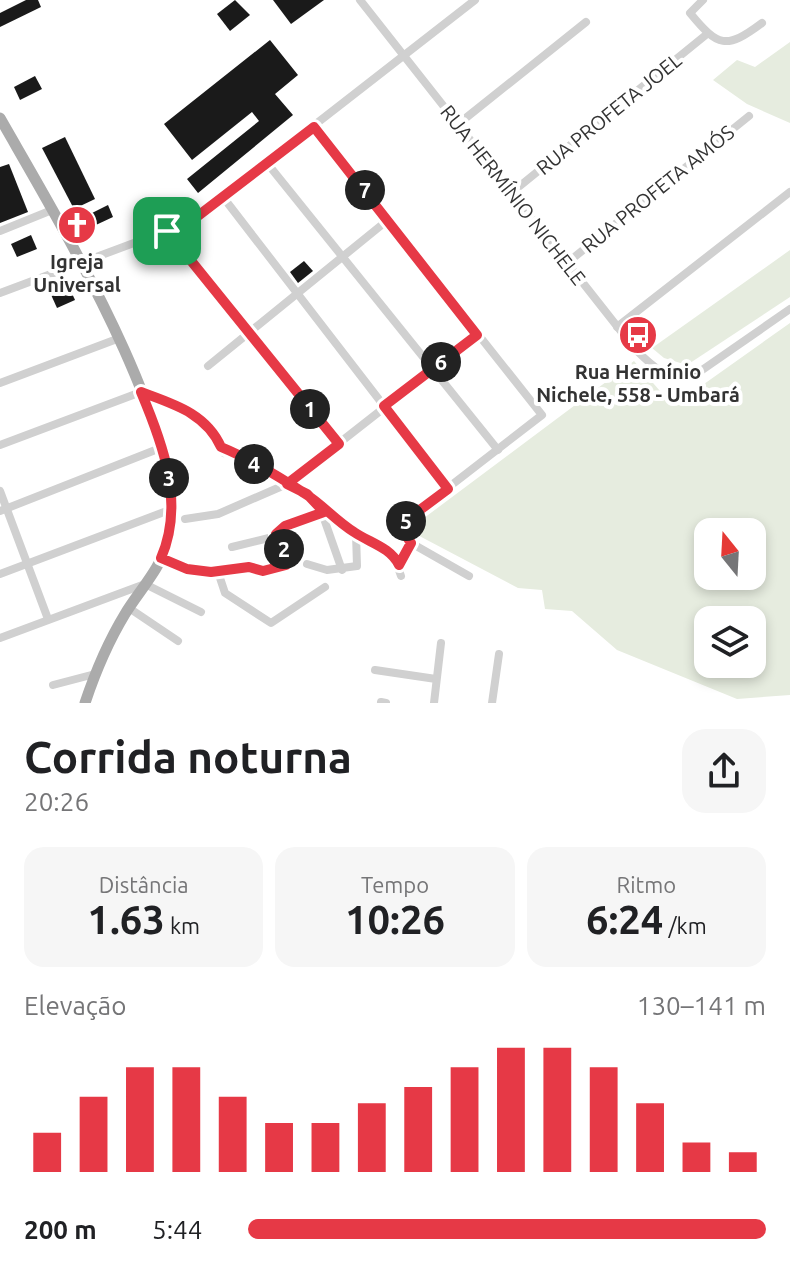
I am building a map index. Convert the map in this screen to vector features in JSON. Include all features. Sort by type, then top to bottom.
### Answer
[{"type":"main road","points":[[0,118],[80,262],[141,392],[163,447],[172,509],[169,541],[129,608],[95,674],[85,703]]},
{"type":"street","name":"RUA HERMÍNIO NICHELE","points":[[360,0],[510,194],[654,368],[675,379],[692,377],[790,309]]},
{"type":"street","points":[[0,293],[190,222],[475,0]]},
{"type":"street","points":[[703,0],[690,13],[707,34],[730,43],[762,23]]},
{"type":"street","points":[[457,125],[586,22]]},
{"type":"street","name":"RUA PROFETA JOEL","points":[[510,194],[707,34]]},
{"type":"street","name":"RUA PROFETA AMÓS","points":[[567,263],[749,116]]},
{"type":"street","points":[[314,127],[542,415],[405,521],[403,531],[411,543],[469,576]]},
{"type":"street","points":[[267,163],[498,450]]},
{"type":"street","points":[[617,327],[790,192]]},
{"type":"street","points":[[223,197],[295,295],[448,489]]},
{"type":"street","points":[[0,231],[52,210]]},
{"type":"street","points":[[208,366],[389,219]]},
{"type":"street","points":[[167,231],[247,334],[339,444]]},
{"type":"street","points":[[185,519],[218,514],[287,484],[477,335]]},
{"type":"street","points":[[0,383],[117,339]]},
{"type":"street","points":[[0,445],[141,392],[198,417],[216,435],[223,450],[307,494],[323,512],[394,556],[401,576]]},
{"type":"street","points":[[3,510],[163,447]]},
{"type":"street","points":[[0,491],[3,510],[48,619]]},
{"type":"street","points":[[0,574],[172,509]]},
{"type":"street","points":[[232,547],[276,534],[285,526],[323,512]]},
{"type":"street","points":[[323,512],[342,570]]},
{"type":"street","points":[[161,558],[200,572],[249,567],[263,571],[286,565],[288,561],[276,534]]},
{"type":"street","points":[[307,564],[327,570],[357,566],[356,534]]},
{"type":"street","points":[[399,565],[411,543]]},
{"type":"street","points":[[218,572],[225,593],[271,623],[325,587]]},
{"type":"street","points":[[0,638],[145,584],[201,612]]},
{"type":"street","points":[[129,608],[178,641]]},
{"type":"street","points":[[434,703],[441,643]]},
{"type":"street","points":[[492,703],[499,654]]},
{"type":"street","points":[[375,670],[436,679]]},
{"type":"street","points":[[53,685],[95,674]]},
{"type":"shaded area","points":[[790,42],[790,123],[747,104],[713,80],[737,60],[755,67]]},
{"type":"shaded area","points":[[790,250],[790,297],[687,365],[664,358],[652,348]]},
{"type":"shaded area","points":[[790,323],[790,695],[737,699],[617,650],[572,611],[545,609],[542,590],[518,588],[408,530],[634,361],[673,406]]},
{"type":"building","points":[[26,0],[38,0],[41,7],[0,27],[0,13]]},
{"type":"building","points":[[235,0],[250,15],[230,31],[217,14]]},
{"type":"building","points":[[273,0],[324,0],[291,24]]},
{"type":"building","points":[[270,40],[298,75],[275,94],[293,115],[198,193],[187,179],[259,121],[252,112],[192,160],[164,124]]},
{"type":"building","points":[[35,76],[42,89],[20,100],[14,87]]},
{"type":"building","points":[[65,137],[95,199],[74,209],[42,148]]},
{"type":"building","points":[[9,164],[28,212],[0,223],[0,167]]},
{"type":"building","points":[[108,205],[113,217],[83,231],[78,220]]},
{"type":"building","points":[[31,235],[37,249],[17,257],[11,244]]},
{"type":"building","points":[[304,261],[313,271],[298,283],[290,272]]},
{"type":"building","points":[[66,280],[75,300],[57,308],[48,288]]},
{"type":"place","name":"Igreja Universal","points":[[77,225]]},
{"type":"place","name":"Rua Hermínio Nichele, 558 - Umbará","points":[[638,335]]},
{"type":"route","points":[[167,231],[190,222],[314,127],[477,335],[384,406],[448,489],[405,521],[403,531],[411,543],[399,565],[394,556],[324,512],[307,494],[287,484],[238,454],[221,447],[216,435],[198,417],[186,409],[141,392],[163,447],[171,493],[169,541],[161,558],[200,572],[249,567],[263,571],[286,565],[288,561],[276,534],[285,526],[324,512],[307,494],[287,484],[339,444],[247,334],[167,231]]}]
